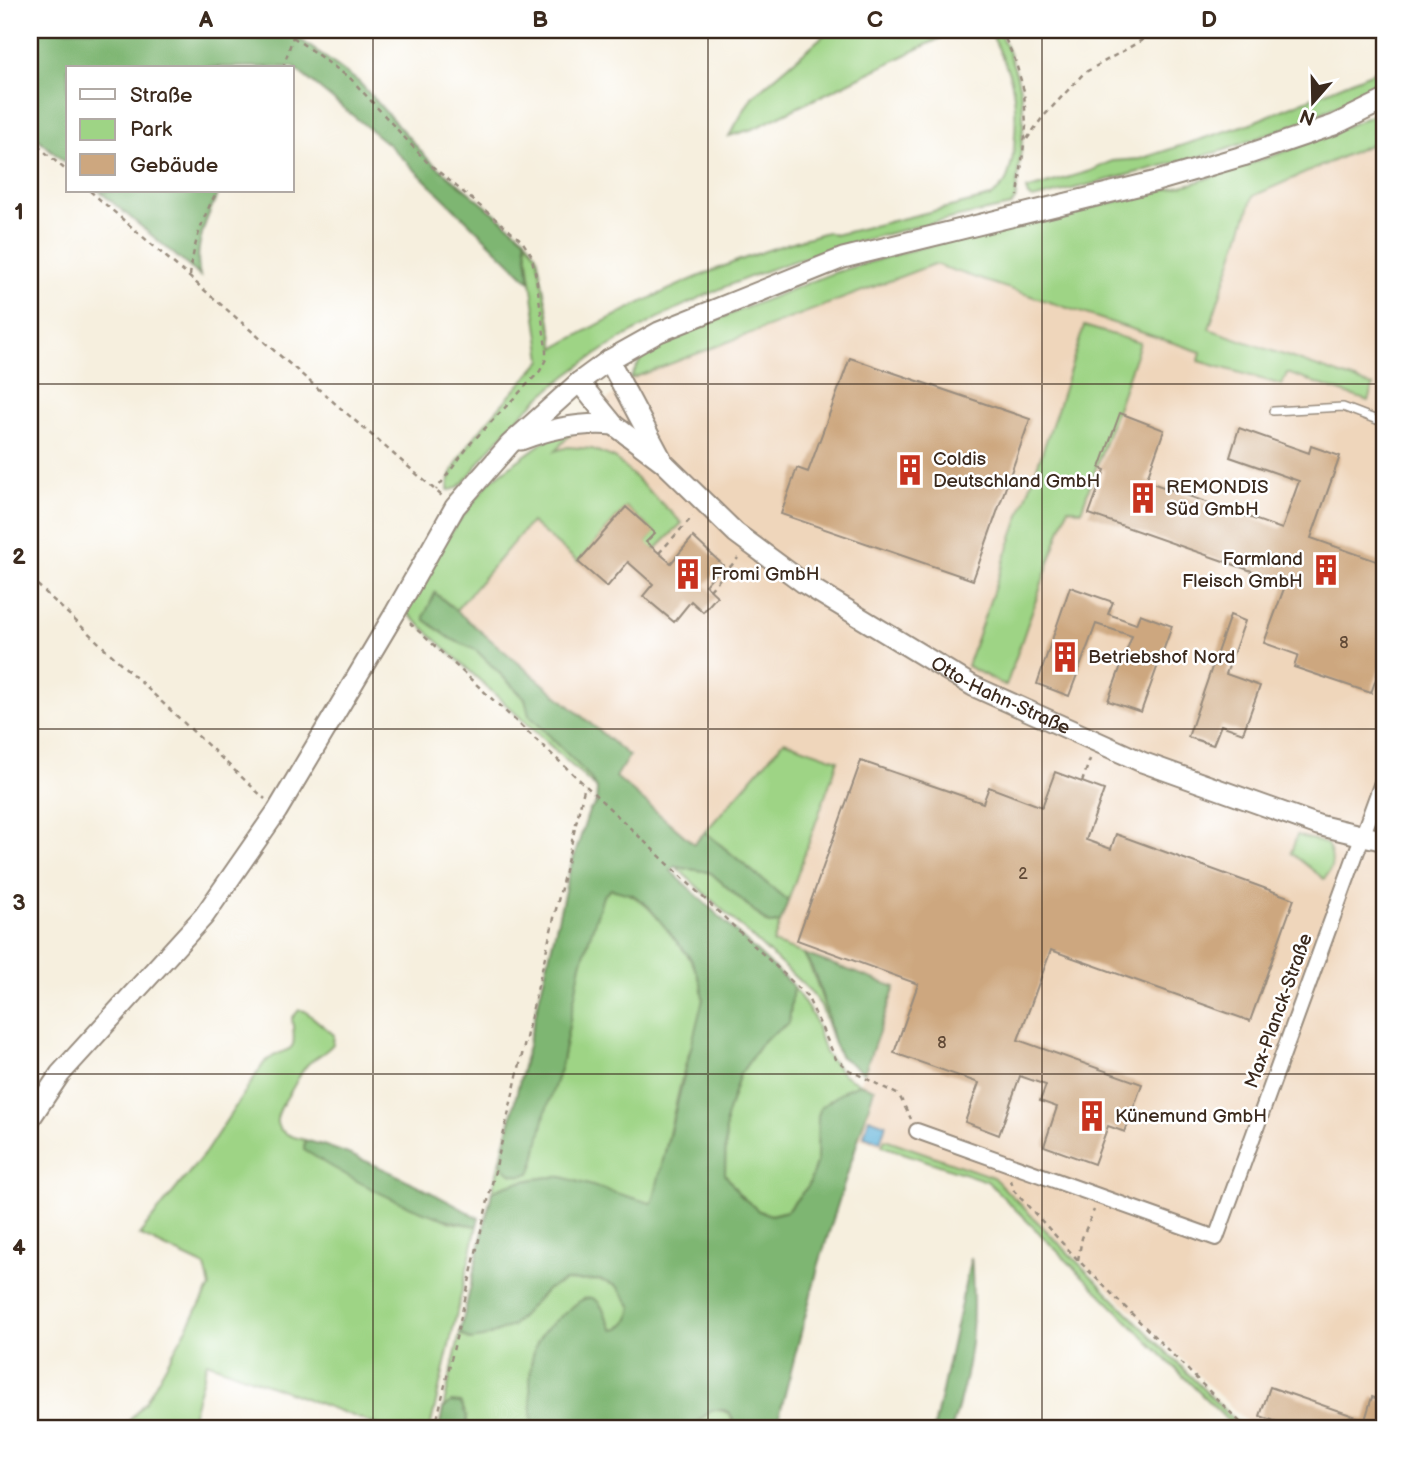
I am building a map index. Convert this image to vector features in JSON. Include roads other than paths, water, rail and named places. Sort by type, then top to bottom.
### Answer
[{"type":"street","points":[[30,1119],[60,1074],[204,916],[277,811],[455,507],[510,444],[579,382],[609,360],[659,332],[843,258],[1157,181],[1243,156],[1334,125],[1385,100]]},
{"type":"street","points":[[609,360],[663,462]]},
{"type":"street","points":[[579,382],[614,425],[663,462]]},
{"type":"street","points":[[510,444],[549,429],[592,423],[614,425]]},
{"type":"street","name":"Otto-Hahn-Straße","points":[[663,462],[736,534],[805,584],[973,686],[1142,762],[1318,825],[1385,841]]},
{"type":"street","name":"Max-Planck-Straße","points":[[917,1131],[1216,1238],[1385,774]]},
{"type":"lane","points":[[1273,411],[1343,407],[1385,422]]},
{"type":"water","points":[[869,1118],[886,1124],[880,1142],[864,1136]]},
{"type":"place","name":"Coldis Deutschland GmbH","points":[[910,470]]},
{"type":"place","name":"REMONDIS Süd GmbH","points":[[1143,498]]},
{"type":"place","name":"Farmland Fleisch GmbH","points":[[1326,570]]},
{"type":"place","name":"Fromi GmbH","points":[[688,574]]},
{"type":"place","name":"Betriebshof Nord","points":[[1065,657]]},
{"type":"place","name":"Künemund GmbH","points":[[1092,1116]]}]
